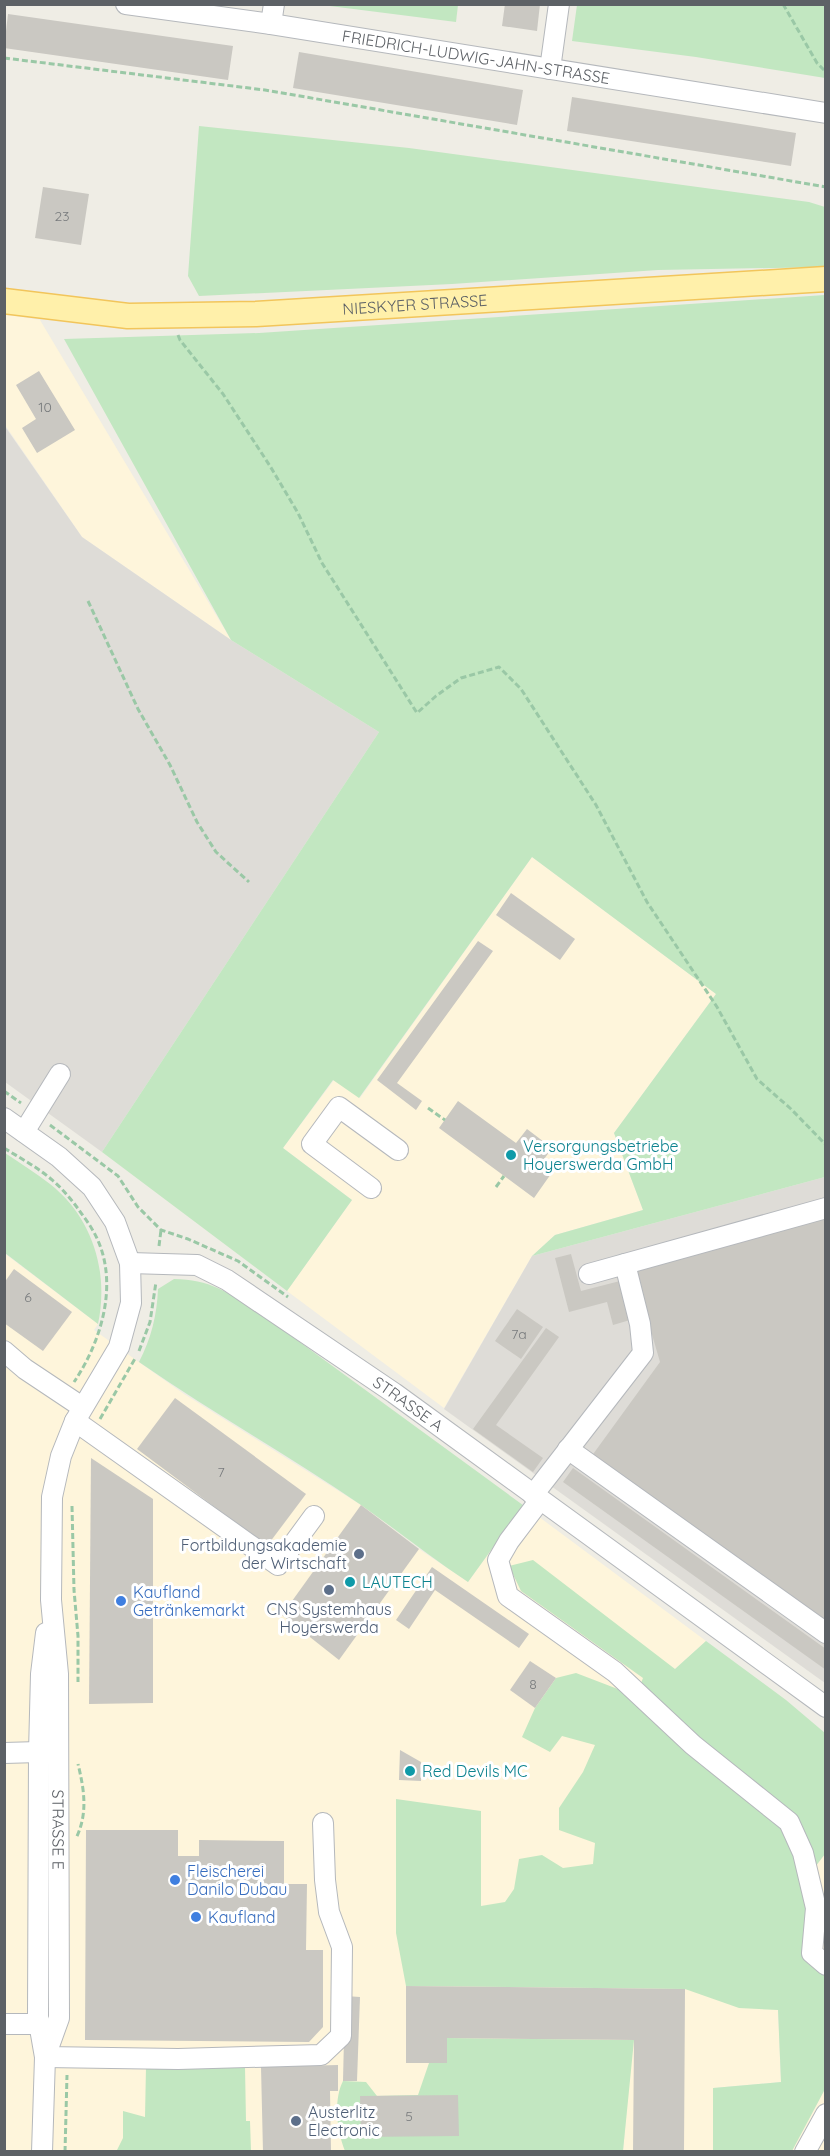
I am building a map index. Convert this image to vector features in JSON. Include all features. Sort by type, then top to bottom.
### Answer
[{"type":"main road","name":"NIESKYER STRASSE","points":[[4,301],[128,316],[256,314],[825,279]]},
{"type":"street","name":"FRIEDRICH-LUDWIG-JAHN-STRASSE","points":[[126,4],[271,24],[825,113]]},
{"type":"street","points":[[271,24],[274,4]]},
{"type":"street","points":[[550,69],[559,4]]},
{"type":"street","points":[[24,1132],[60,1074]]},
{"type":"street","points":[[371,1188],[312,1144],[339,1107],[398,1150]]},
{"type":"street","points":[[4,1118],[59,1157],[92,1187],[115,1222],[130,1263]]},
{"type":"street","points":[[589,1274],[825,1208]]},
{"type":"street","name":"STRASSE A","points":[[130,1263],[197,1265],[227,1280],[394,1393],[825,1707]]},
{"type":"street","name":"STRASSE E","points":[[45,2057],[59,2018],[58,1674],[51,1600],[52,1497],[61,1456],[79,1414],[119,1347],[131,1303],[130,1263]]},
{"type":"street","points":[[625,1264],[640,1323],[643,1353],[568,1449],[498,1560],[508,1596],[615,1672],[693,1745],[789,1822],[803,1853],[816,1908],[812,1953],[825,1965]]},
{"type":"street","points":[[4,1351],[79,1414],[92,1432],[278,1565],[314,1516]]},
{"type":"street","points":[[568,1449],[825,1633]]},
{"type":"street","name":"STRASSE E","points":[[42,2151],[45,2057],[40,2024],[39,1752],[41,1674],[51,1600]]},
{"type":"street","points":[[4,1753],[39,1752]]},
{"type":"street","points":[[45,2057],[178,2059],[321,2055],[341,2036],[342,1947],[329,1912],[325,1880],[323,1823]]},
{"type":"street","points":[[4,2024],[40,2024]]},
{"type":"street","points":[[805,2151],[825,2114]]},
{"type":"path","points":[[783,4],[817,63],[825,72]]},
{"type":"path","points":[[4,58],[265,90],[825,186]]},
{"type":"path","points":[[171,315],[180,340],[223,394],[270,466],[298,513],[322,563],[417,713],[461,678],[499,667],[521,689],[596,805],[647,902],[717,1006],[757,1078],[825,1145]]},
{"type":"path","points":[[88,601],[138,709],[170,765],[197,822],[216,852],[249,882]]},
{"type":"path","points":[[428,1108],[445,1120]]},
{"type":"path","points":[[496,1187],[504,1176]]},
{"type":"path","points":[[92,1432],[136,1359],[146,1331],[154,1302],[160,1230]]},
{"type":"path","points":[[71,1498],[78,1636],[78,1692]]},
{"type":"path","points":[[75,1841],[84,1822],[83,1785],[77,1761]]},
{"type":"path","points":[[65,2151],[66,2057]]},
{"type":"shaded area","points":[[4,314],[40,320],[231,640],[82,537],[5,425]]},
{"type":"shaded area","points":[[4,425],[82,537],[231,640],[379,732],[102,1152],[5,1082]]},
{"type":"shaded area","points":[[532,857],[716,994],[614,1133],[643,1210],[555,1235],[532,1256],[444,1408],[287,1291],[352,1200],[283,1148],[334,1080],[360,1098]]},
{"type":"shaded area","points":[[825,1177],[825,1683],[444,1409],[532,1256]]},
{"type":"shaded area","points":[[4,1253],[98,1324],[94,1330],[143,1365],[184,1394],[361,1505],[419,1549],[468,1582],[502,1535],[527,1508],[706,1641],[675,1669],[778,2010],[781,2082],[713,2088],[713,2151],[623,2151],[633,2040],[466,2140],[362,2152],[5,2151]]},
{"type":"shaded area","points":[[825,1854],[825,1960],[810,1924],[812,1871]]},
{"type":"shaded area","points":[[825,2089],[825,2151],[792,2151]]},
{"type":"green space","points":[[322,5],[458,5],[456,22]]},
{"type":"green space","points":[[577,5],[825,5],[825,78],[696,57],[572,41]]},
{"type":"green space","points":[[199,126],[409,148],[809,202],[825,207],[825,267],[658,270],[452,284],[199,296],[188,276]]},
{"type":"green space","points":[[825,295],[825,1177],[532,1256],[555,1235],[643,1210],[614,1133],[716,994],[532,857],[359,1098],[333,1080],[283,1148],[352,1200],[287,1291],[102,1152],[379,732],[231,640],[64,339],[259,333]]},
{"type":"green space","points":[[5,1153],[45,1180],[65,1198],[87,1230],[99,1266],[101,1304],[98,1324],[5,1253]]},
{"type":"green space","points":[[174,1279],[211,1285],[243,1302],[527,1508],[502,1535],[468,1582],[333,1487],[139,1362],[153,1327],[158,1289]]},
{"type":"green space","points":[[533,1560],[675,1669],[706,1641],[786,1700],[825,1733],[825,1854],[812,1871],[810,1924],[825,1960],[825,2089],[792,2151],[713,2151],[713,2088],[781,2082],[778,2010],[739,2008],[685,1989],[406,1986],[396,1933],[396,1799],[481,1811],[481,1906],[505,1902],[514,1889],[519,1859],[542,1855],[563,1868],[593,1864],[595,1843],[559,1830],[559,1808],[583,1772],[595,1745],[562,1736],[550,1752],[522,1737],[535,1708],[556,1678],[576,1673],[636,1696],[643,1678],[521,1591],[509,1566]]},
{"type":"green space","points":[[447,2038],[634,2040],[623,2151],[345,2151],[337,2116],[338,2098],[343,2081],[366,2082],[377,2096],[418,2095],[429,2063]]},
{"type":"green space","points":[[146,2067],[245,2067],[246,2121],[250,2121],[251,2151],[116,2152],[123,2138],[123,2111],[145,2117]]},
{"type":"building","points":[[505,4],[540,4],[537,31],[502,26]]},
{"type":"building","points":[[8,14],[233,46],[228,80],[4,48]]},
{"type":"building","points":[[299,52],[523,90],[517,125],[293,88]]},
{"type":"building","points":[[572,97],[796,133],[791,166],[567,131]]},
{"type":"building","points":[[43,187],[89,194],[81,245],[35,238]]},
{"type":"building","points":[[39,371],[75,430],[37,453],[22,428],[36,419],[16,385]]},
{"type":"building","points":[[511,893],[575,939],[560,960],[496,915]]},
{"type":"building","points":[[478,941],[493,951],[397,1083],[422,1101],[416,1110],[377,1080]]},
{"type":"building","name":"Versorgungsbetriebe Hoyerswerda GmbH","points":[[458,1101],[516,1143],[527,1129],[552,1148],[542,1162],[553,1171],[534,1198],[439,1128]]},
{"type":"building","points":[[826,1217],[826,1627],[591,1457],[660,1362],[633,1269]]},
{"type":"building","points":[[571,1254],[581,1291],[620,1281],[630,1320],[613,1325],[607,1302],[569,1312],[555,1258]]},
{"type":"building","points":[[14,1269],[72,1312],[43,1351],[4,1323],[4,1283]]},
{"type":"building","points":[[517,1309],[543,1327],[521,1359],[495,1341]]},
{"type":"building","points":[[546,1328],[559,1337],[496,1425],[543,1458],[533,1472],[473,1429]]},
{"type":"building","points":[[175,1398],[306,1494],[267,1546],[137,1449]]},
{"type":"building","name":"Kaufland Getränkemarkt","points":[[91,1458],[153,1499],[153,1703],[89,1704]]},
{"type":"building","points":[[573,1468],[826,1649],[826,1670],[563,1482]]},
{"type":"building","name":"LAUTECH","points":[[361,1505],[419,1549],[339,1660],[282,1615]]},
{"type":"building","points":[[432,1567],[529,1634],[519,1648],[435,1590],[409,1629],[396,1620]]},
{"type":"building","points":[[530,1661],[556,1678],[535,1708],[510,1690]]},
{"type":"building","name":"Red Devils MC","points":[[400,1750],[421,1762],[421,1781],[399,1780]]},
{"type":"building","name":"Kaufland","points":[[86,1830],[178,1830],[178,1856],[199,1856],[199,1840],[284,1841],[284,1884],[307,1884],[306,1950],[323,1950],[323,2027],[309,2042],[85,2040]]},
{"type":"building","points":[[406,1986],[685,1989],[684,2152],[633,2152],[634,2040],[447,2038],[447,2063],[406,2063]]},
{"type":"building","points":[[345,1996],[360,1997],[357,2081],[343,2081]]},
{"type":"building","name":"Austerlitz Electronic","points":[[338,2065],[338,2091],[330,2091],[331,2152],[263,2152],[261,2067]]},
{"type":"building","points":[[458,2095],[459,2136],[361,2137],[360,2096]]},
{"type":"place","name":"Versorgungsbetriebe Hoyerswerda GmbH","points":[[511,1155]]},
{"type":"place","name":"Fortbildungsakademie der Wirtschaft","points":[[359,1554]]},
{"type":"place","name":"LAUTECH","points":[[350,1582]]},
{"type":"place","name":"CNS Systemhaus Hoyerswerda","points":[[329,1590]]},
{"type":"place","name":"Kaufland Getränkemarkt","points":[[121,1601]]},
{"type":"place","name":"Red Devils MC","points":[[410,1771]]},
{"type":"place","name":"Fleischerei Danilo Dubau","points":[[175,1880]]},
{"type":"place","name":"Kaufland","points":[[196,1917]]},
{"type":"place","name":"Austerlitz Electronic","points":[[296,2121]]}]
